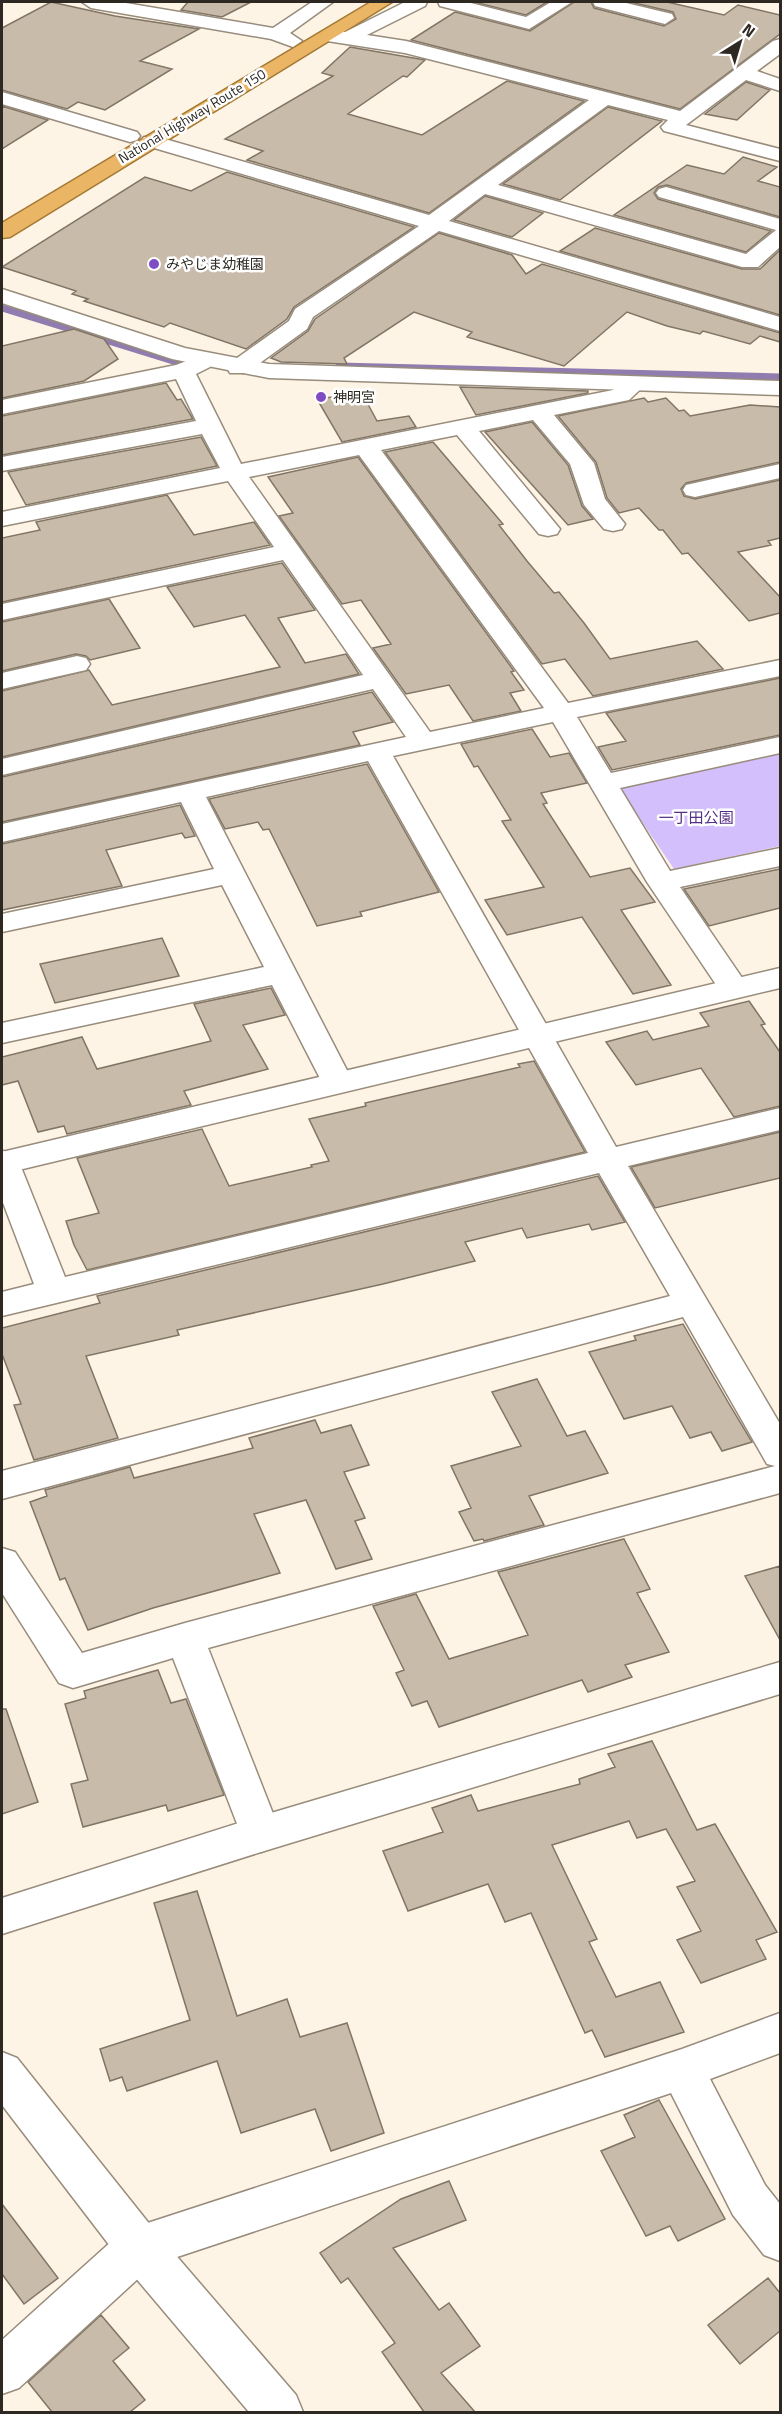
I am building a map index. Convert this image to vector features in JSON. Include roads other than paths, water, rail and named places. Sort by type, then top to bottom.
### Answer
[{"type":"highway","name":"National Highway Route 150","points":[[2,232],[151,141],[328,18],[356,7],[383,2]]},
{"type":"highway","points":[[356,7],[391,2]]},
{"type":"highway","name":"National Highway Route 150","points":[[2,210],[130,136],[285,38]]},
{"type":"street","points":[[91,2],[163,8],[285,38],[328,18],[348,38],[406,47],[683,118]]},
{"type":"street","points":[[348,38],[418,2]]},
{"type":"street","points":[[447,2],[529,23],[563,2]]},
{"type":"street","points":[[602,2],[664,18]]},
{"type":"street","points":[[780,45],[671,127],[780,155]]},
{"type":"street","points":[[743,73],[780,85]]},
{"type":"street","points":[[2,98],[130,136]]},
{"type":"street","points":[[238,368],[299,324],[303,314],[434,223],[605,98]]},
{"type":"street","points":[[151,141],[780,324]]},
{"type":"street","points":[[482,187],[750,262],[780,236]]},
{"type":"street","points":[[666,193],[780,225]]},
{"type":"street","points":[[2,296],[194,366]]},
{"type":"street","points":[[194,366],[210,425],[234,473],[424,742]]},
{"type":"street","points":[[2,406],[194,366],[303,374],[780,388]]},
{"type":"street","points":[[2,519],[621,395],[634,384]]},
{"type":"street","points":[[539,412],[582,463],[593,500],[612,524]]},
{"type":"street","points":[[2,464],[210,425]]},
{"type":"street","points":[[463,428],[548,529]]},
{"type":"street","points":[[366,447],[560,711],[662,882],[734,988]]},
{"type":"street","points":[[694,490],[780,471]]},
{"type":"street","points":[[2,612],[289,550]]},
{"type":"street","points":[[2,681],[77,664]]},
{"type":"street","points":[[2,833],[377,753],[560,711],[780,668]]},
{"type":"street","points":[[2,767],[380,679]]},
{"type":"street","points":[[603,783],[780,745]]},
{"type":"street","points":[[377,753],[609,1162],[780,1454]]},
{"type":"street","points":[[190,792],[337,1082]]},
{"type":"street","points":[[662,882],[780,857]]},
{"type":"street","points":[[2,923],[231,874]]},
{"type":"street","points":[[2,1033],[281,973]]},
{"type":"street","points":[[54,1291],[2,1163],[780,978]]},
{"type":"street","points":[[2,1304],[609,1162],[780,1119]]},
{"type":"street","points":[[2,1485],[693,1302]]},
{"type":"street","points":[[2,1563],[73,1672],[185,1639],[780,1479]]},
{"type":"street","points":[[185,1639],[261,1834]]},
{"type":"street","points":[[2,1916],[261,1834],[780,1678]]},
{"type":"street","points":[[2,2371],[139,2247],[682,2069],[780,2033]]},
{"type":"street","points":[[682,2069],[748,2200],[780,2239]]},
{"type":"street","points":[[2,2072],[139,2247],[279,2412]]},
{"type":"waterway","points":[[2,308],[173,361],[197,362]]},
{"type":"waterway","points":[[339,366],[780,377]]},
{"type":"place","name":"みやじま幼稚園","points":[[154,264]]},
{"type":"place","name":"神明宮","points":[[321,397]]},
{"type":"park label","name":"一丁田公園","points":[[696,818]]}]
